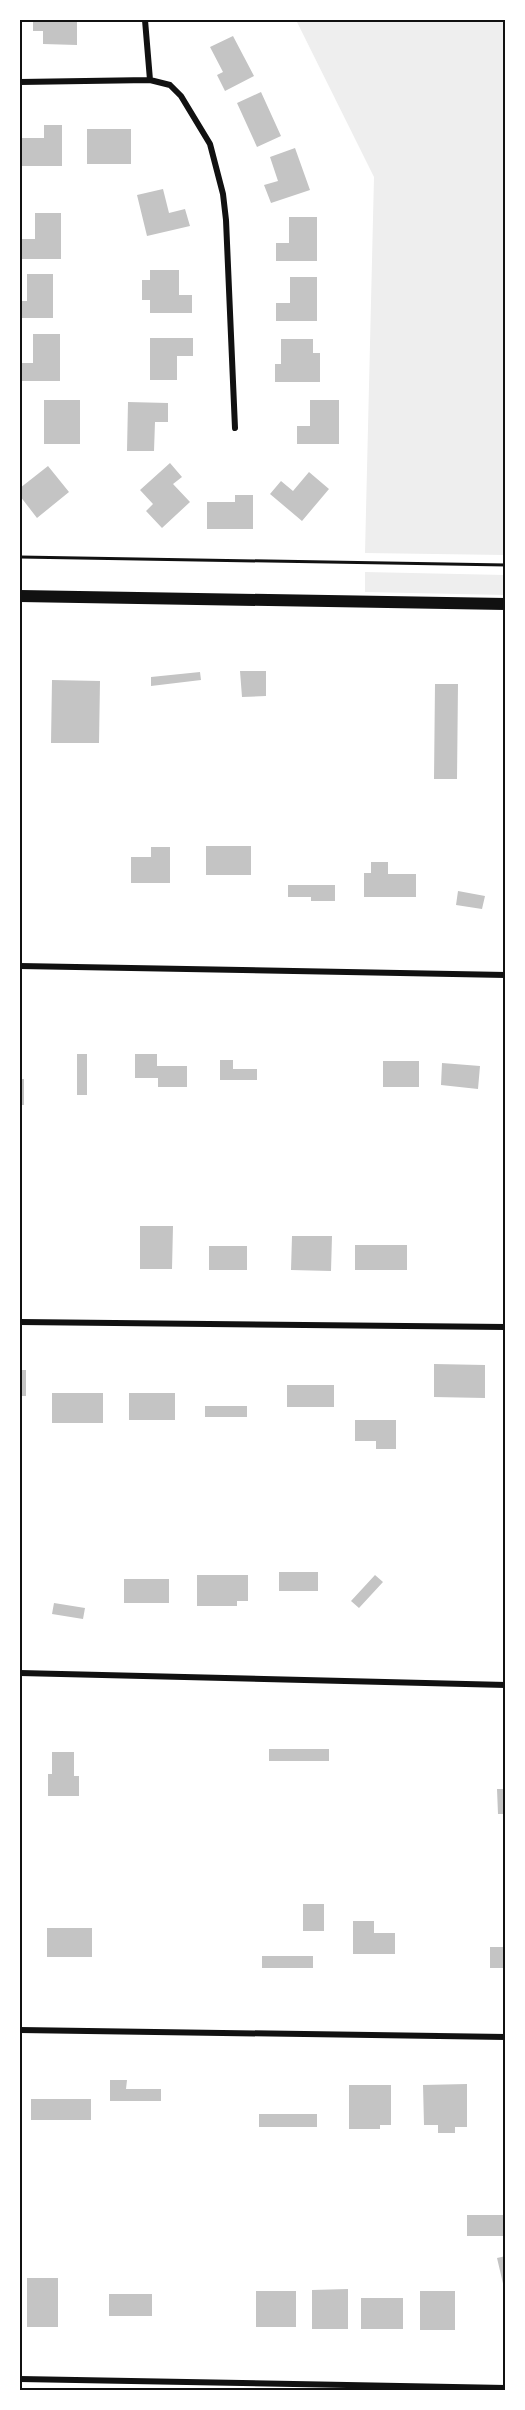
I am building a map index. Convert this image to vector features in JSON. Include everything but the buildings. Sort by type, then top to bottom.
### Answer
[{"type":"main road","points":[[20,596],[506,604]]},
{"type":"street","points":[[145,20],[150,80]]},
{"type":"street","points":[[20,82],[150,80],[170,85],[181,96],[210,144],[226,220],[235,428]]},
{"type":"street","points":[[20,966],[506,975]]},
{"type":"street","points":[[20,1322],[506,1327]]},
{"type":"street","points":[[20,1673],[506,1685]]},
{"type":"street","points":[[20,2030],[506,2037]]},
{"type":"street","points":[[20,2379],[506,2388]]},
{"type":"path","points":[[20,557],[506,565]]},
{"type":"shaded area","points":[[296,20],[505,20],[503,76],[506,80],[505,555],[365,553],[374,177]]},
{"type":"shaded area","points":[[365,572],[505,575],[505,595],[365,592]]}]
